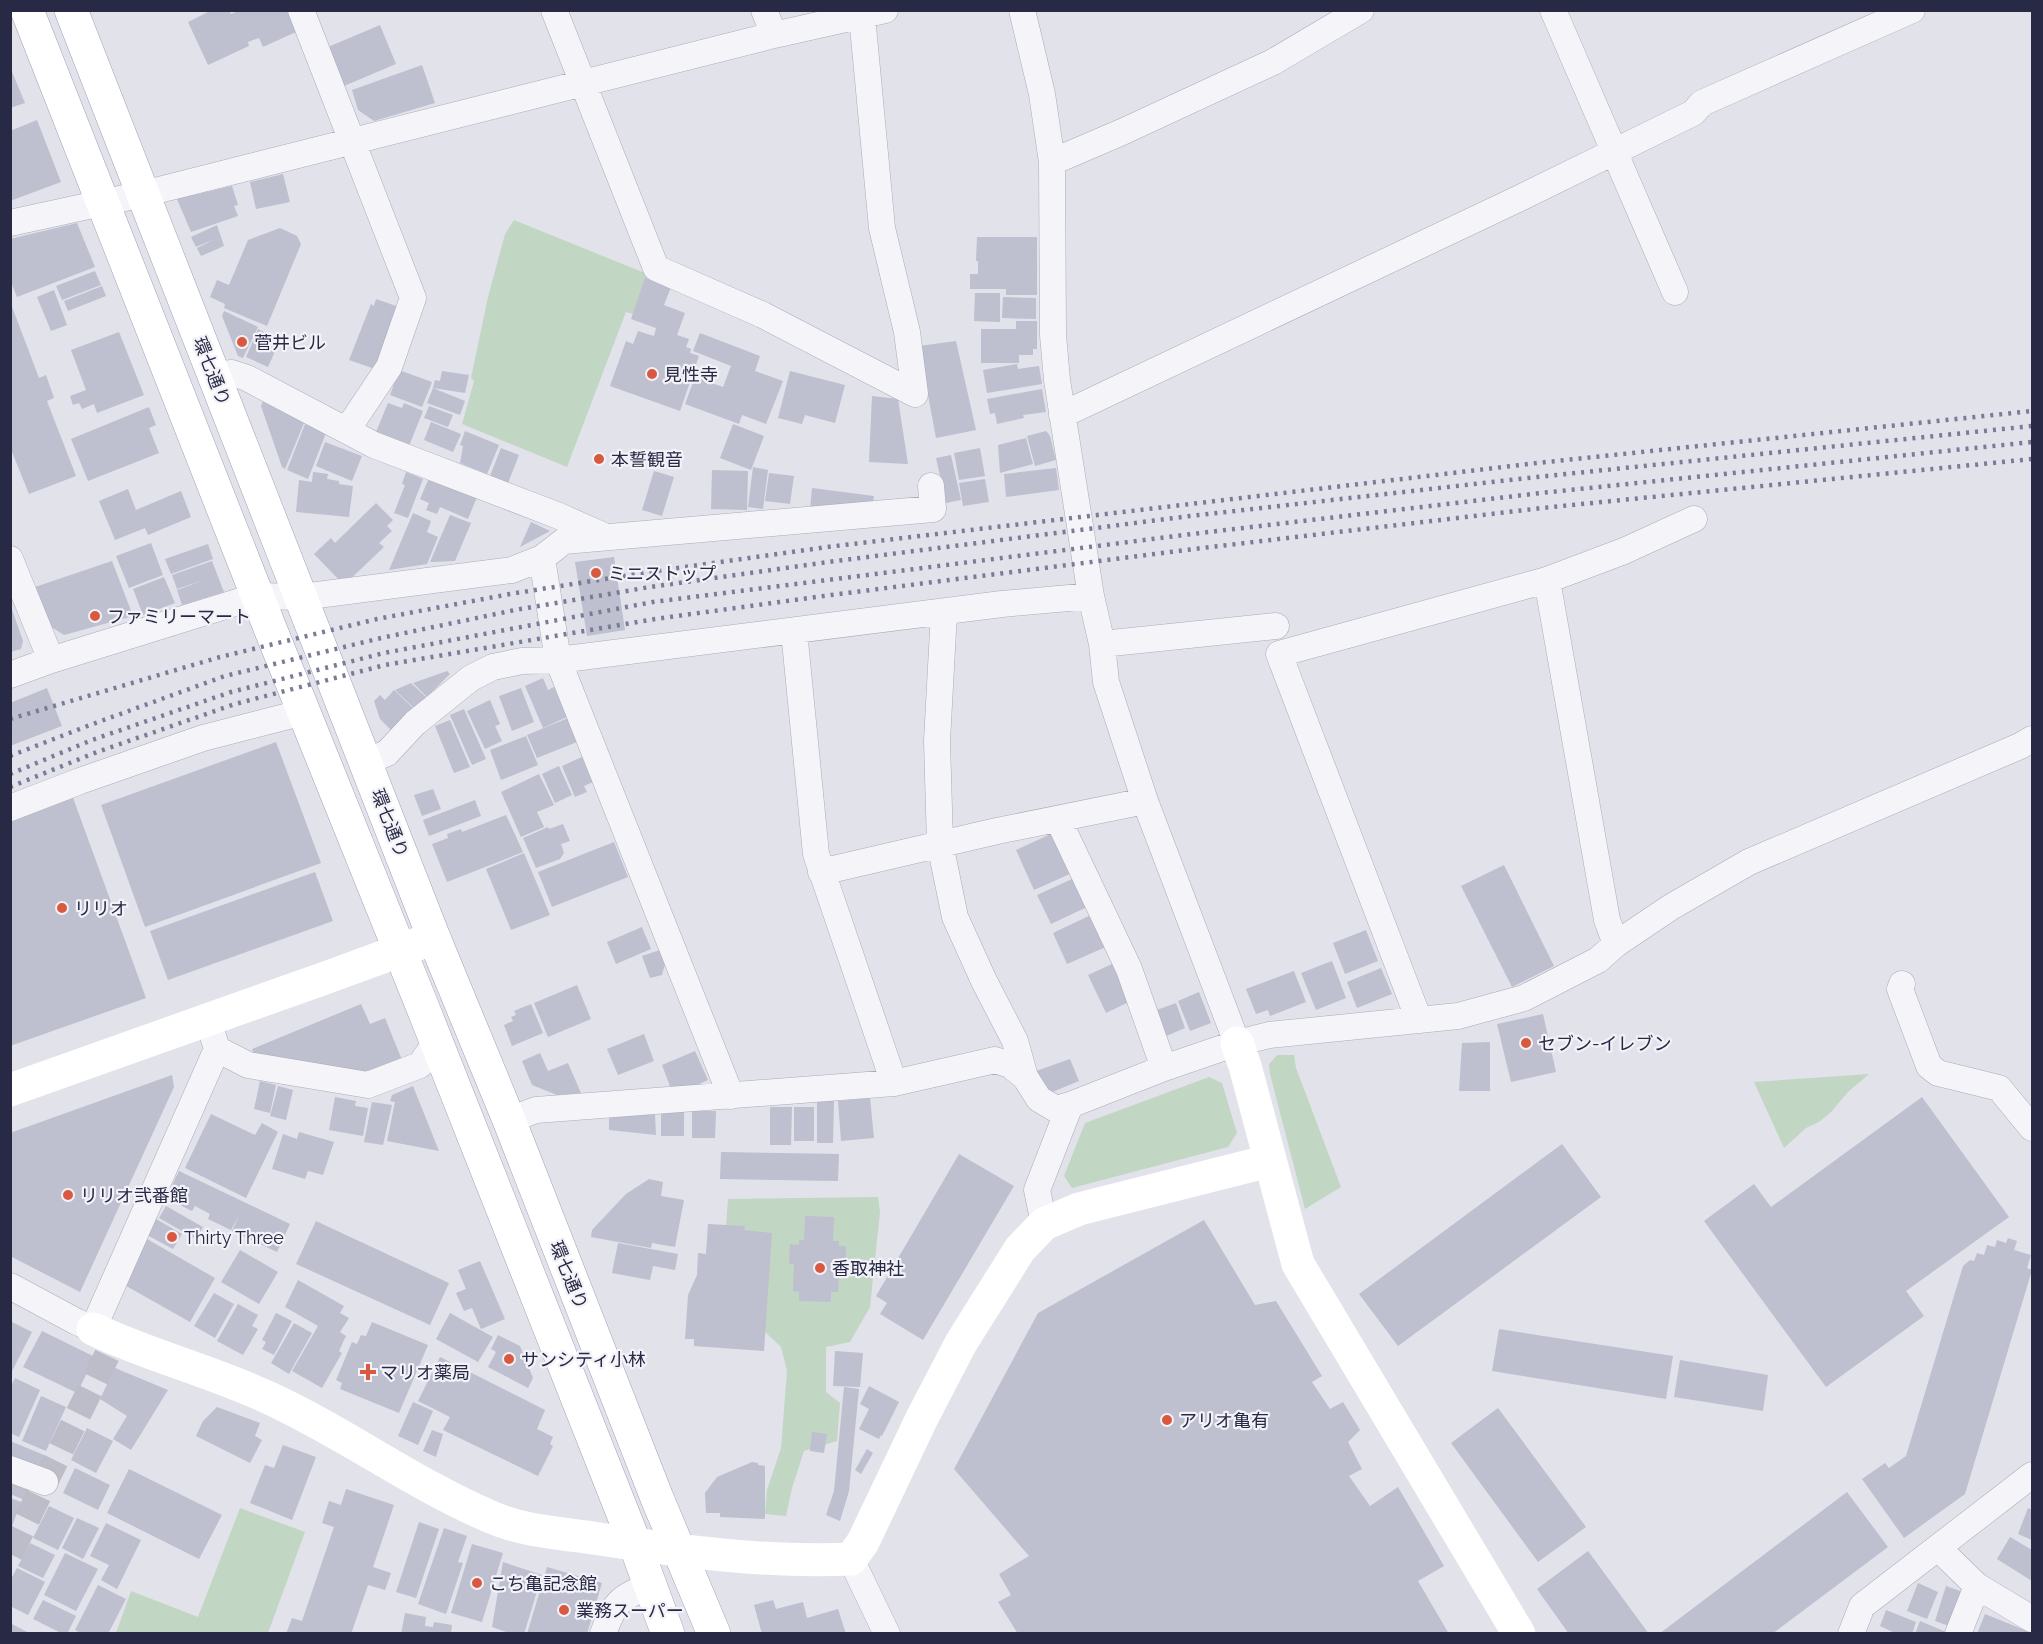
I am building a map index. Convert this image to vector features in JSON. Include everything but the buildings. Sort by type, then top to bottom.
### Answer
[{"type":"main road","name":"環七通り","points":[[27,10],[257,596],[635,1544],[668,1634]]},
{"type":"main road","name":"環七通り","points":[[71,10],[434,938],[714,1634]]},
{"type":"main road","points":[[10,1090],[212,1034],[434,938]]},
{"type":"main road","points":[[1237,1043],[1298,1264],[1519,1634]]},
{"type":"main road","points":[[93,1329],[138,1349],[265,1396],[314,1420],[458,1502],[507,1523],[562,1534],[680,1551],[806,1561],[850,1558],[864,1542],[922,1418],[961,1343],[1020,1249],[1044,1224],[1079,1209],[1269,1161]]},
{"type":"street","points":[[301,10],[413,298],[389,367],[347,430]]},
{"type":"street","points":[[10,223],[143,194],[583,84],[774,35],[874,14],[882,228],[907,332],[915,394],[763,315],[656,267],[583,84],[554,10]]},
{"type":"street","points":[[764,10],[774,35]]},
{"type":"street","points":[[1022,10],[1042,94],[1052,162],[1053,335],[1062,415],[1091,596],[1102,644],[1106,682],[1145,801],[1237,1043]]},
{"type":"street","points":[[1052,162],[1273,62],[1361,10]]},
{"type":"street","points":[[1553,10],[1675,292]]},
{"type":"street","points":[[1062,415],[1510,203],[1693,113],[1702,103],[1912,10]]},
{"type":"street","points":[[214,375],[232,373],[247,378],[374,445],[559,516],[607,537]]},
{"type":"street","points":[[10,675],[257,596],[302,597],[512,570],[542,558],[564,541],[933,509],[931,486]]},
{"type":"street","points":[[1419,1020],[1279,654],[1547,580],[1624,551],[1694,519]]},
{"type":"street","points":[[542,558],[558,660],[731,1096]]},
{"type":"street","points":[[10,559],[51,660]]},
{"type":"street","points":[[1547,580],[1607,920],[1616,944]]},
{"type":"street","points":[[366,762],[387,753],[415,723],[471,678],[493,667],[522,661],[558,660],[1002,604],[1091,596]]},
{"type":"street","points":[[944,612],[937,741],[940,844],[955,917],[1015,1041],[1025,1077]]},
{"type":"street","points":[[1102,644],[1265,627],[1286,652]]},
{"type":"street","points":[[794,631],[816,854],[894,1083]]},
{"type":"street","points":[[10,808],[203,738],[304,712]]},
{"type":"street","points":[[508,1120],[536,1110],[894,1083],[995,1060],[1010,1065],[1025,1077],[1039,1098],[1056,1109],[1164,1068],[1237,1043],[1269,1035],[1458,1016],[1524,998],[1598,960],[1616,944],[1671,907],[1749,862],[2032,739]]},
{"type":"street","points":[[821,872],[940,844],[1145,801]]},
{"type":"street","points":[[1058,819],[1130,969],[1164,1068]]},
{"type":"street","points":[[1902,984],[1900,989],[1929,1066],[1938,1073],[1999,1088],[2032,1128]]},
{"type":"street","points":[[10,1286],[77,1323],[93,1329],[212,1034],[248,1065],[368,1085],[420,1065],[436,1042]]},
{"type":"street","points":[[1044,1224],[1037,1190],[1070,1105]]},
{"type":"street","points":[[10,1469],[45,1482]]},
{"type":"street","points":[[1851,1634],[1862,1606],[2032,1475]]},
{"type":"street","points":[[1938,1548],[1977,1586],[2032,1620]]},
{"type":"street","points":[[850,1558],[887,1634]]},
{"type":"street","points":[[603,1634],[614,1606],[630,1594],[650,1585]]},
{"type":"street","points":[[1958,1634],[1977,1586]]},
{"type":"green space","points":[[514,220],[662,280],[636,315],[626,312],[567,467],[462,424],[474,381],[471,378],[488,297],[505,234]]},
{"type":"green space","points":[[1277,1055],[1294,1055],[1296,1068],[1341,1187],[1305,1209],[1270,1074],[1269,1064]]},
{"type":"green space","points":[[1869,1074],[1848,1092],[1831,1112],[1819,1122],[1806,1128],[1784,1148],[1754,1082]]},
{"type":"green space","points":[[1209,1077],[1222,1083],[1237,1133],[1228,1147],[1072,1188],[1064,1176],[1085,1123]]},
{"type":"green space","points":[[878,1197],[880,1212],[870,1307],[850,1342],[826,1347],[826,1392],[840,1403],[837,1441],[804,1451],[786,1516],[765,1514],[767,1490],[781,1448],[787,1371],[781,1347],[761,1328],[724,1254],[728,1199]]},
{"type":"green space","points":[[240,1508],[305,1532],[268,1633],[116,1633],[131,1591],[198,1617]]},
{"type":"tunnel","points":[[10,1554],[115,1339]]},
{"type":"railway","points":[[10,719],[220,657],[377,619],[510,594],[649,572],[827,547],[1537,463],[2032,411]]},
{"type":"railway","points":[[10,756],[225,676],[381,638],[515,610],[650,587],[1190,516],[1537,477],[2032,426]]},
{"type":"railway","points":[[10,774],[92,740],[231,692],[384,653],[653,602],[1192,534],[1541,493],[2032,442]]},
{"type":"railway","points":[[10,787],[97,752],[235,704],[385,665],[655,619],[1194,549],[1542,508],[2032,459]]},
{"type":"place","name":"菅井ビル","points":[[242,342]]},
{"type":"place","name":"見性寺","points":[[652,374]]},
{"type":"place","name":"本誓観音","points":[[599,459]]},
{"type":"place","name":"ミニストップ","points":[[596,573]]},
{"type":"place","name":"ファミリーマート","points":[[95,616]]},
{"type":"place","name":"リリオ","points":[[62,908]]},
{"type":"place","name":"セブン-イレブン","points":[[1526,1043]]},
{"type":"place","name":"リリオ弐番館","points":[[68,1195]]},
{"type":"place","name":"Thirty Three","points":[[172,1237]]},
{"type":"place","name":"香取神社","points":[[820,1268]]},
{"type":"place","name":"サンシティ小林","points":[[509,1359]]},
{"type":"place","name":"マリオ薬局","points":[[368,1372]]},
{"type":"place","name":"アリオ亀有","points":[[1167,1420]]},
{"type":"place","name":"こち亀記念館","points":[[477,1583]]},
{"type":"place","name":"業務スーパー","points":[[564,1610]]}]
